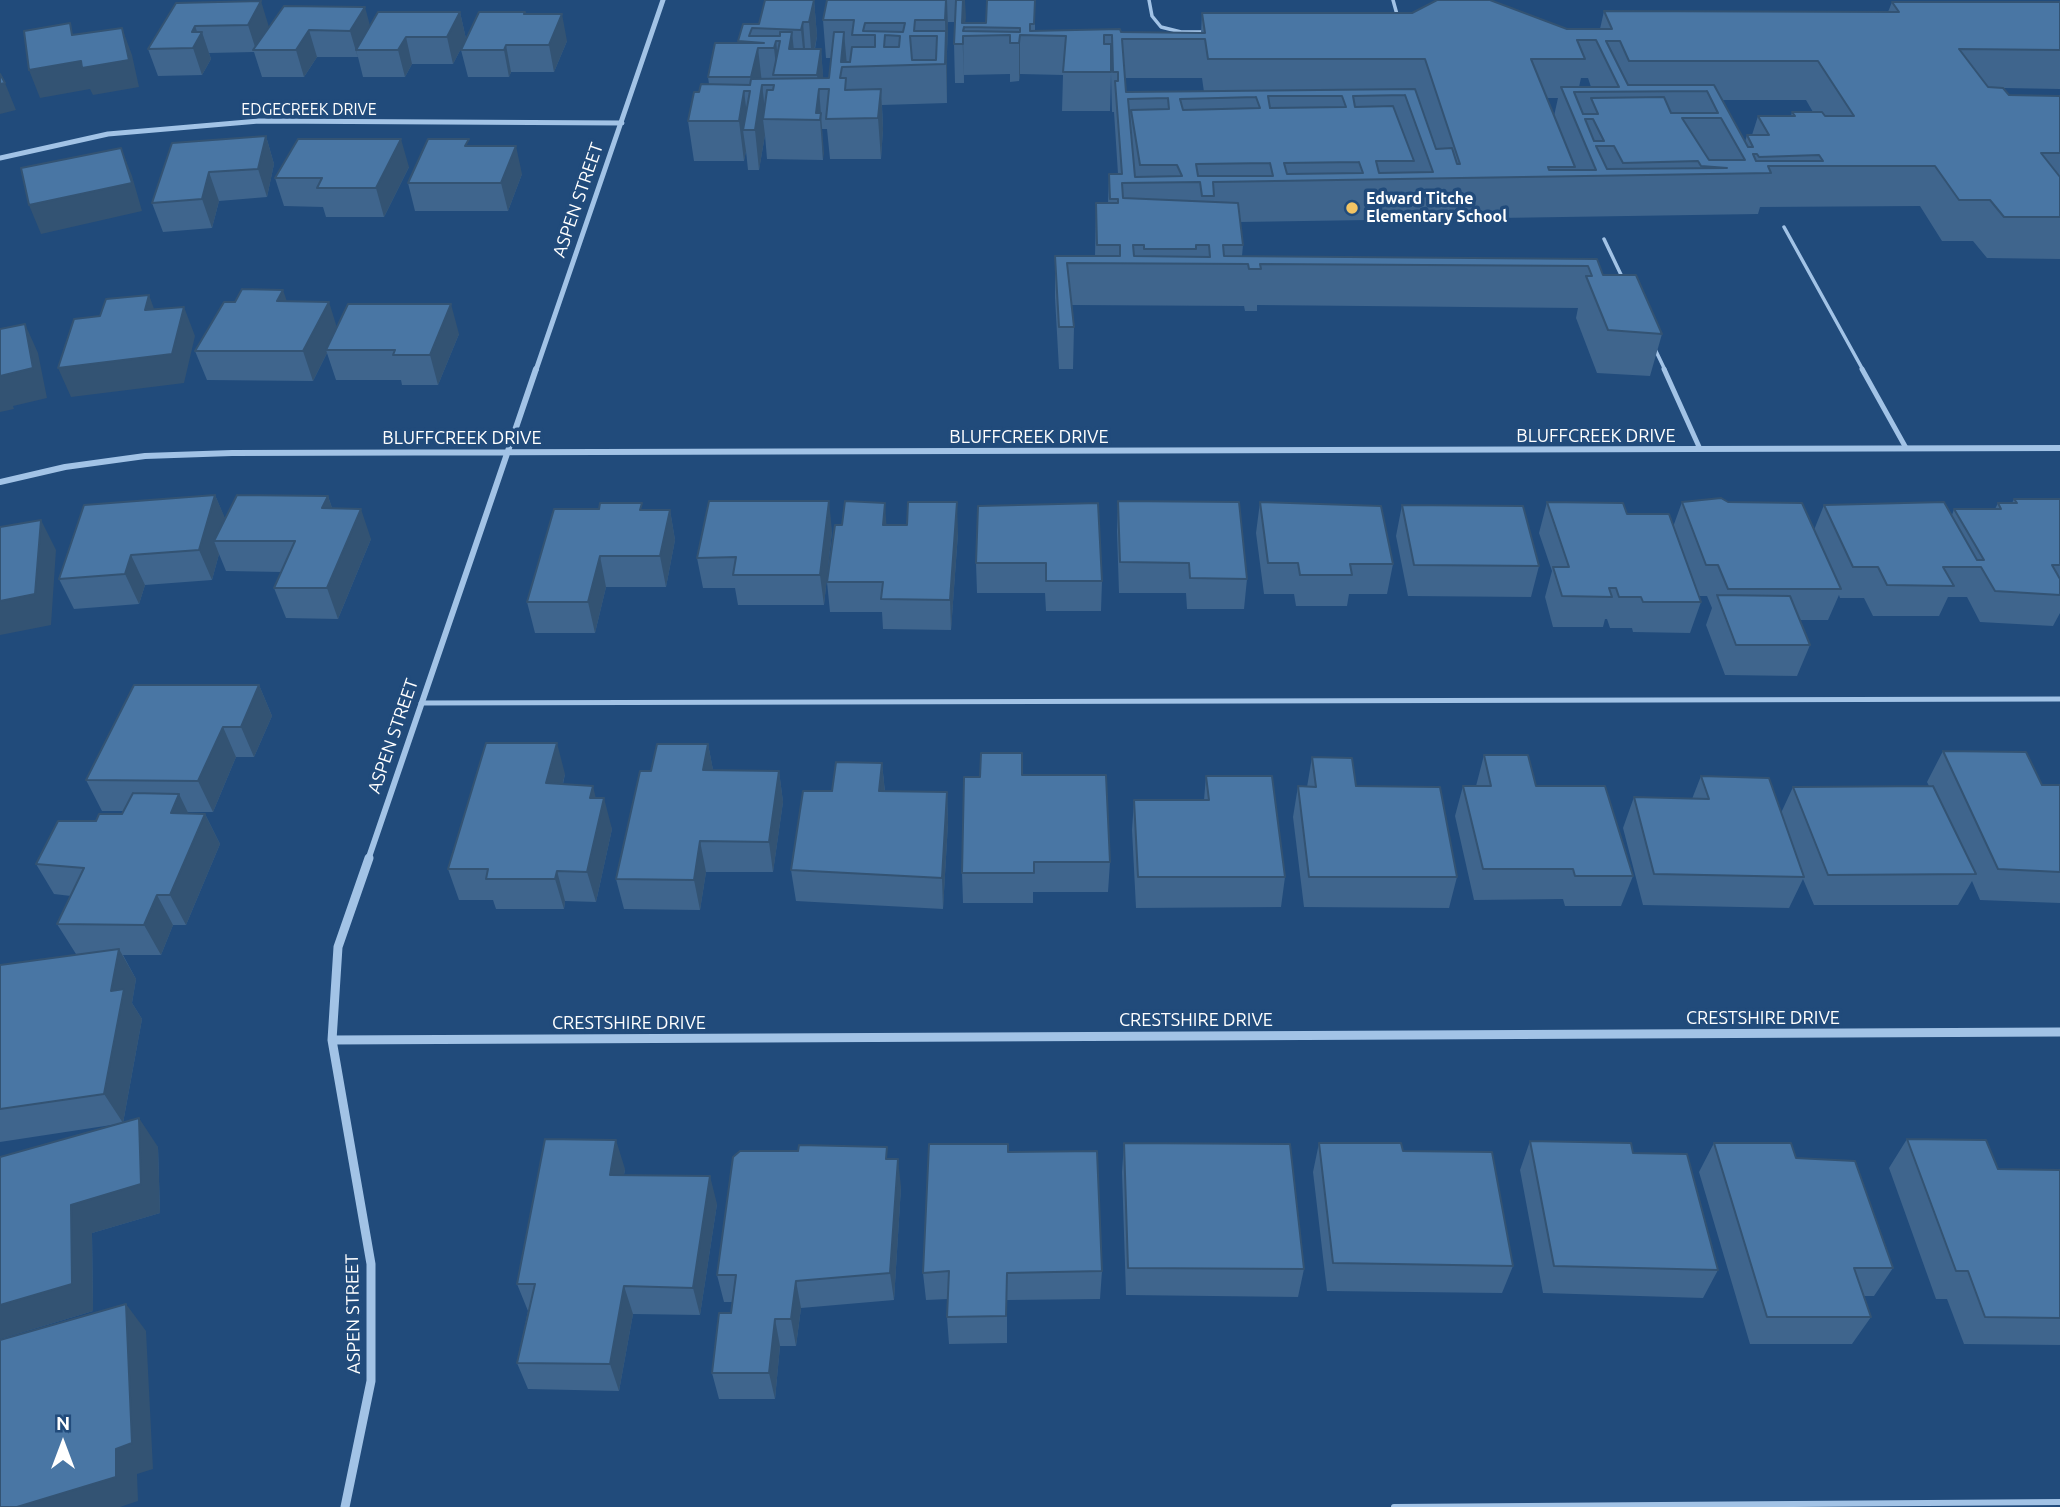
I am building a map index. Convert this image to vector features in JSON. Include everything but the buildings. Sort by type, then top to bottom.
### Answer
[{"type":"street","name":"ASPEN STREET","points":[[345,1507],[371,1381],[371,1264],[332,1040],[338,947],[663,0]]},
{"type":"street","name":"EDGECREEK DRIVE","points":[[0,158],[108,134],[259,121],[622,123]]},
{"type":"street","name":"BLUFFCREEK DRIVE","points":[[0,482],[65,467],[145,456],[232,453],[2060,448]]},
{"type":"street","name":"CRESTSHIRE DRIVE","points":[[332,1040],[2060,1032]]},
{"type":"lane","points":[[1149,0],[1152,16],[1161,27],[1181,32],[1209,32]]},
{"type":"lane","points":[[1393,0],[1399,21]]},
{"type":"lane","points":[[1784,227],[1906,449]]},
{"type":"lane","points":[[1604,239],[1627,287]]},
{"type":"lane","points":[[1649,336],[1700,449]]},
{"type":"lane","points":[[421,703],[2060,699]]},
{"type":"lane","points":[[1394,1507],[2060,1502]]},
{"type":"place","name":"Edward Titche Elementary School","points":[[1352,208]]}]
